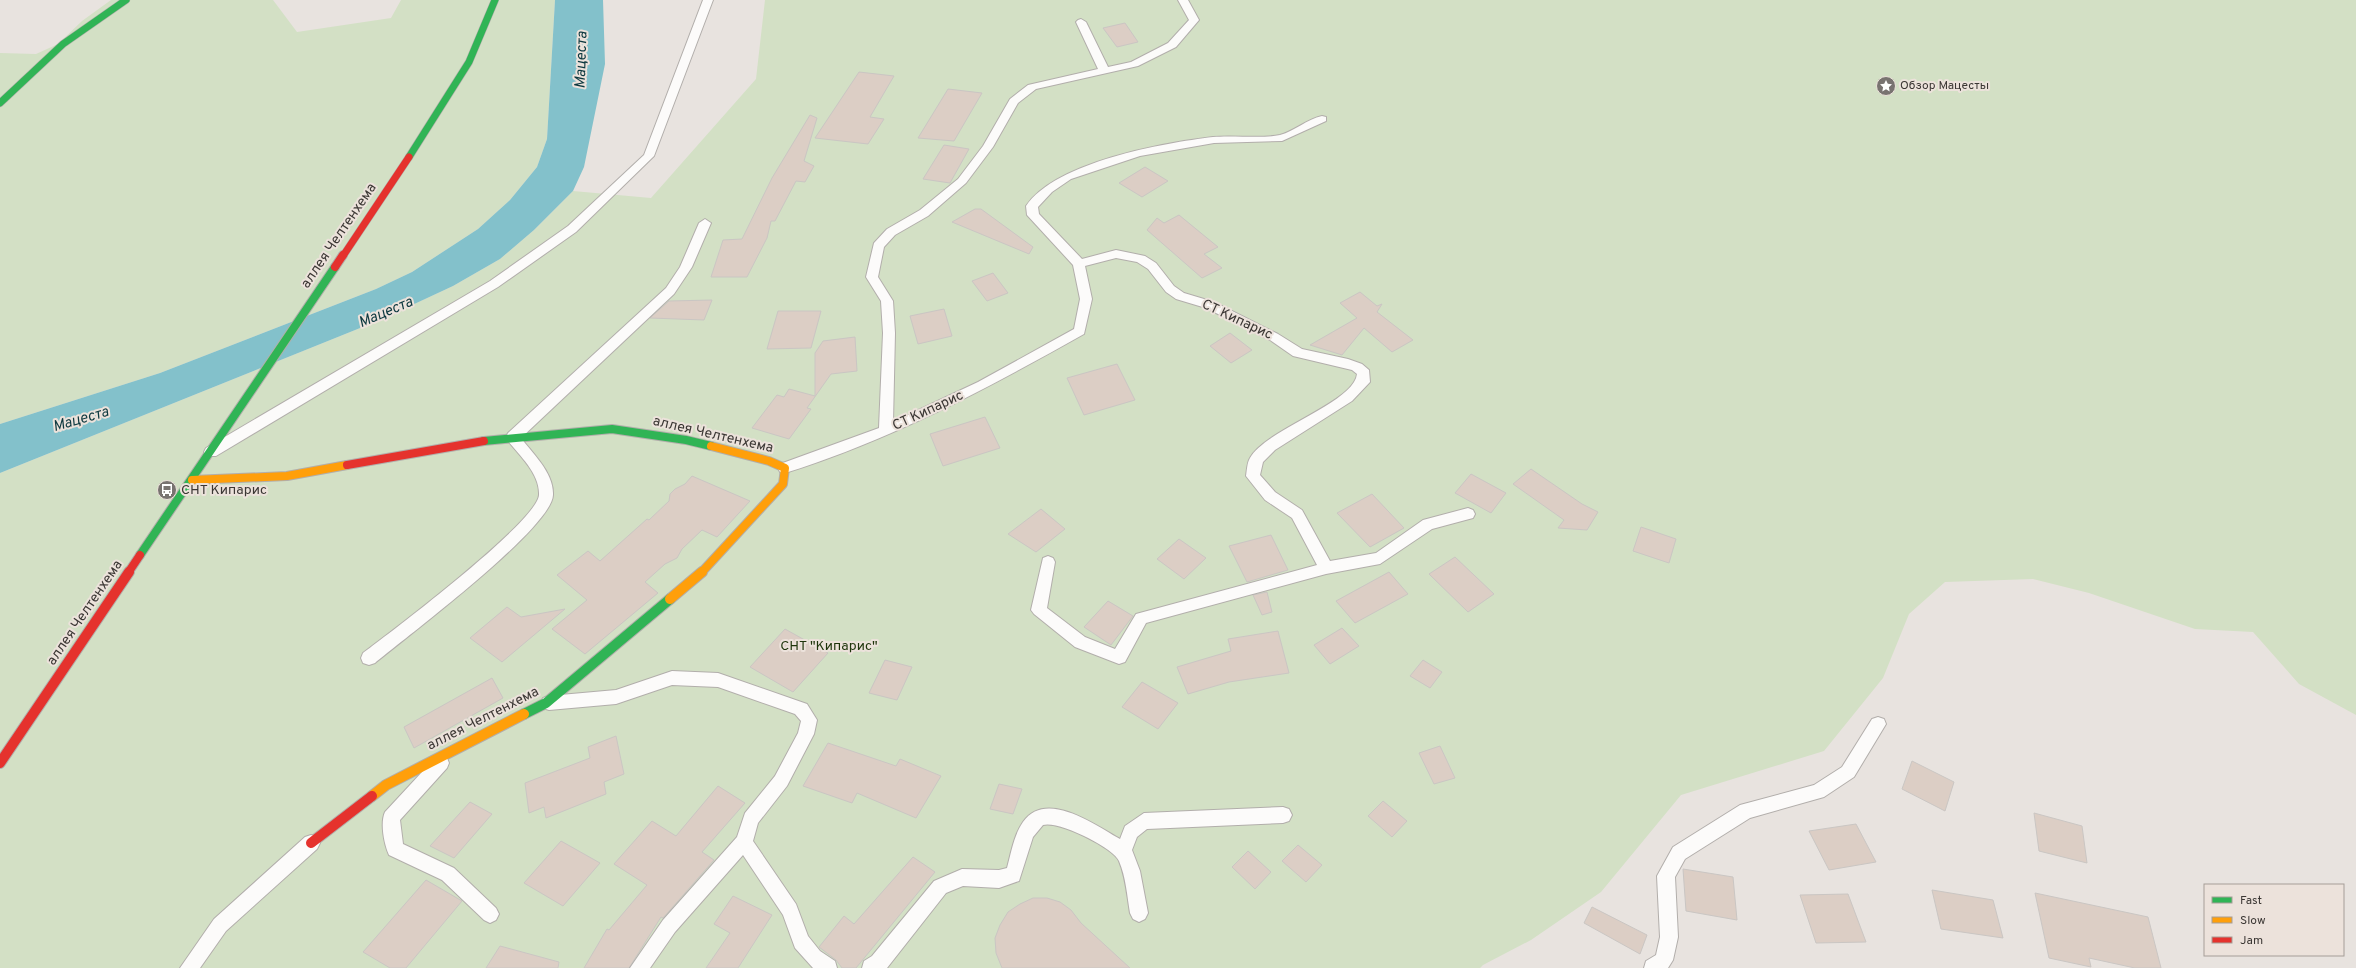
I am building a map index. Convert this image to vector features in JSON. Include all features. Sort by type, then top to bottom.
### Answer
[{"type":"street","points":[[0,103],[63,44],[126,0]]},
{"type":"street","name":"аллея Челтенхема","points":[[0,762],[316,296],[464,70],[490,18],[495,0]]},
{"type":"street","name":"аллея Челтенхема","points":[[192,480],[287,476],[394,456],[513,437],[612,429],[686,440],[769,461],[785,468],[783,484],[706,569],[546,703],[386,785],[311,843]]},
{"type":"lane","points":[[211,452],[494,284],[572,229],[649,156],[708,0]]},
{"type":"lane","points":[[886,431],[889,333],[887,301],[872,277],[878,246],[891,232],[924,213],[962,181],[988,147],[1014,101],[1032,87],[1134,64],[1172,45],[1194,20],[1183,0]]},
{"type":"lane","points":[[1081,22],[1104,70]]},
{"type":"lane","points":[[1079,264],[1033,215],[1032,206],[1048,190],[1067,177],[1138,153],[1214,140],[1282,138],[1322,119]]},
{"type":"lane","points":[[369,658],[506,546],[531,521],[546,498],[544,480],[513,437],[670,291],[686,267],[705,223]]},
{"type":"lane","name":"СТ Кипарис","points":[[785,468],[886,431],[983,385],[1080,331],[1086,299],[1079,264],[1116,254],[1142,259],[1152,266],[1170,289],[1180,296],[1210,305],[1274,337],[1298,353],[1343,362],[1357,367],[1364,373],[1364,382],[1347,398],[1270,446],[1256,460],[1253,476],[1270,496],[1297,514],[1326,568]]},
{"type":"lane","points":[[1048,562],[1039,610],[1080,642],[1119,657],[1141,618],[1326,568],[1380,558],[1428,524],[1468,514]]},
{"type":"lane","points":[[546,703],[616,697],[672,678],[718,680],[801,709],[809,720],[806,734],[781,781],[751,819],[744,842],[728,858],[669,926],[639,968]]},
{"type":"lane","points":[[1653,968],[1664,960],[1669,937],[1666,876],[1679,852],[1746,811],[1818,792],[1848,772],[1878,724]]},
{"type":"lane","points":[[453,750],[391,818],[395,849],[448,874],[490,914]]},
{"type":"lane","points":[[1123,852],[1131,832],[1144,821],[1283,815]]},
{"type":"lane","points":[[871,968],[879,963],[940,887],[962,877],[999,879],[1013,875],[1020,860],[1021,845],[1031,825],[1046,816],[1060,816],[1087,829],[1123,852],[1133,880],[1139,913]]},
{"type":"lane","points":[[744,842],[790,910],[801,942],[814,957],[828,968]]},
{"type":"lane","points":[[189,968],[220,925],[311,843]]},
{"type":"green space","points":[[111,0],[273,0],[297,32],[391,18],[401,0],[555,0],[547,139],[537,167],[510,200],[478,229],[412,272],[376,289],[160,373],[0,424],[0,53],[36,54],[58,44],[82,21]]},
{"type":"green space","name":"СНТ \"Кипарис\"","points":[[765,0],[2356,0],[2356,715],[2299,684],[2253,632],[2195,629],[2089,593],[2033,579],[1945,582],[1909,614],[1883,678],[1824,751],[1681,795],[1601,892],[1531,940],[1480,968],[0,968],[0,473],[380,320],[453,286],[500,259],[534,230],[573,191],[651,198],[756,79]]},
{"type":"water","name":"Мацеста","points":[[555,0],[603,0],[605,64],[584,167],[573,191],[534,230],[500,259],[453,286],[380,320],[0,473],[0,424],[160,373],[376,289],[412,272],[478,229],[510,200],[537,167],[547,139]]},
{"type":"building","points":[[1125,23],[1138,42],[1117,47],[1103,28]]},
{"type":"building","points":[[859,72],[894,76],[870,117],[884,119],[868,144],[815,138]]},
{"type":"building","points":[[948,89],[982,93],[954,141],[918,138]]},
{"type":"building","points":[[810,115],[817,118],[804,161],[814,166],[805,182],[796,181],[775,221],[771,221],[767,238],[747,277],[711,277],[723,240],[742,239],[772,178]]},
{"type":"building","points":[[944,145],[969,149],[950,183],[923,179]]},
{"type":"building","points":[[1145,167],[1168,181],[1142,197],[1119,183]]},
{"type":"building","points":[[975,209],[981,209],[1033,247],[1029,254],[952,222]]},
{"type":"building","points":[[1179,215],[1218,247],[1204,254],[1222,268],[1202,278],[1147,230],[1157,218],[1164,223]]},
{"type":"building","points":[[993,273],[1008,293],[987,301],[972,281]]},
{"type":"building","points":[[1360,292],[1377,306],[1382,304],[1377,312],[1413,340],[1392,352],[1364,328],[1342,355],[1310,345],[1357,318],[1340,303]]},
{"type":"building","points":[[712,300],[704,320],[650,318],[669,301]]},
{"type":"building","points":[[944,309],[952,336],[918,344],[910,316]]},
{"type":"building","points":[[778,311],[821,311],[811,348],[767,349]]},
{"type":"building","points":[[1230,333],[1252,350],[1231,363],[1210,346]]},
{"type":"building","points":[[855,337],[857,371],[831,374],[807,408],[811,409],[789,439],[752,428],[777,395],[784,397],[789,389],[815,396],[815,353],[823,341]]},
{"type":"building","points":[[1117,364],[1135,400],[1084,415],[1067,378]]},
{"type":"building","points":[[985,417],[1000,448],[943,466],[930,434]]},
{"type":"building","points":[[1531,469],[1582,504],[1598,512],[1587,530],[1558,528],[1564,520],[1513,484]]},
{"type":"building","points":[[1471,474],[1506,493],[1491,513],[1455,493]]},
{"type":"building","points":[[692,476],[750,501],[717,537],[702,530],[682,549],[677,558],[665,564],[645,582],[658,593],[585,654],[552,629],[587,600],[557,575],[588,551],[600,561],[647,519],[649,520],[669,501],[670,494],[675,489],[685,484]]},
{"type":"building","points":[[1372,494],[1404,528],[1370,547],[1337,513]]},
{"type":"building","points":[[1041,509],[1065,529],[1036,552],[1008,534]]},
{"type":"building","points":[[1641,527],[1676,539],[1669,563],[1633,551]]},
{"type":"building","points":[[1271,535],[1288,570],[1247,582],[1229,546]]},
{"type":"building","points":[[1179,539],[1206,558],[1184,579],[1157,559]]},
{"type":"building","points":[[1455,557],[1494,594],[1468,612],[1429,574]]},
{"type":"building","points":[[1389,572],[1408,594],[1355,623],[1336,601]]},
{"type":"building","points":[[1267,592],[1272,612],[1262,615],[1253,595]]},
{"type":"building","points":[[1108,601],[1133,616],[1111,645],[1084,627]]},
{"type":"building","points":[[507,607],[521,617],[565,609],[502,662],[470,638]]},
{"type":"building","points":[[1342,628],[1359,646],[1330,664],[1314,645]]},
{"type":"building","points":[[785,629],[828,653],[793,692],[750,667]]},
{"type":"building","points":[[1278,631],[1289,673],[1229,682],[1188,694],[1177,667],[1231,651],[1228,639]]},
{"type":"building","points":[[885,660],[912,667],[897,700],[869,693]]},
{"type":"building","points":[[1423,660],[1442,672],[1430,688],[1410,676]]},
{"type":"building","points":[[492,678],[503,698],[414,748],[404,727]]},
{"type":"building","points":[[1142,682],[1178,703],[1158,729],[1122,707]]},
{"type":"building","points":[[616,736],[624,774],[604,782],[606,794],[546,818],[544,807],[529,813],[525,783],[590,758],[588,747]]},
{"type":"building","points":[[828,743],[896,766],[900,759],[941,776],[916,818],[857,793],[852,803],[803,786]]},
{"type":"building","points":[[1440,746],[1455,778],[1434,784],[1419,753]]},
{"type":"building","points":[[1912,761],[1954,782],[1945,811],[1902,789]]},
{"type":"building","points":[[999,784],[1022,789],[1013,814],[990,809]]},
{"type":"building","points":[[718,786],[745,803],[702,852],[714,860],[663,918],[661,917],[629,968],[584,968],[607,929],[609,930],[647,885],[614,864],[652,821],[676,836]]},
{"type":"building","points":[[1383,801],[1407,821],[1392,837],[1368,816]]},
{"type":"building","points":[[470,802],[492,814],[454,858],[430,846]]},
{"type":"building","points":[[2034,813],[2082,826],[2087,863],[2039,851]]},
{"type":"building","points":[[1856,824],[1876,862],[1829,870],[1809,831]]},
{"type":"building","points":[[561,841],[600,863],[563,906],[524,883]]},
{"type":"building","points":[[1298,845],[1322,865],[1306,882],[1282,861]]},
{"type":"building","points":[[1248,851],[1271,872],[1255,889],[1232,867]]},
{"type":"building","points":[[913,857],[935,872],[856,968],[842,968],[836,960],[819,947],[844,916],[854,924]]},
{"type":"building","points":[[1683,869],[1733,877],[1737,920],[1686,911]]},
{"type":"building","points":[[426,880],[462,901],[406,968],[390,968],[363,952]]},
{"type":"building","points":[[1932,890],[1993,900],[2003,938],[1941,929]]},
{"type":"building","points":[[2035,893],[2148,917],[2161,968],[2135,968],[2089,958],[2091,967],[2049,958]]},
{"type":"building","points":[[1848,894],[1866,942],[1816,943],[1800,895]]},
{"type":"building","points":[[733,896],[772,915],[738,968],[706,968],[730,933],[714,924]]},
{"type":"building","points":[[1033,898],[1047,898],[1060,902],[1071,910],[1081,923],[1130,968],[1002,968],[996,953],[995,938],[1000,925],[1008,912]]},
{"type":"building","points":[[1592,907],[1647,935],[1640,954],[1584,923]]},
{"type":"building","points":[[500,946],[559,962],[558,968],[486,968]]},
{"type":"traffic: fast","points":[[0,103],[63,44],[126,0]]},
{"type":"traffic: fast","points":[[409,157],[446,101],[469,62],[479,42],[495,0]]},
{"type":"traffic: fast","points":[[140,555],[335,267]]},
{"type":"traffic: fast","points":[[484,441],[612,429],[686,440],[711,446]]},
{"type":"traffic: fast","points":[[524,714],[546,703],[670,599]]},
{"type":"traffic: slow","points":[[670,599],[706,569],[783,484],[785,468],[769,461],[711,446]]},
{"type":"traffic: slow","points":[[192,480],[287,476],[347,465]]},
{"type":"traffic: slow","points":[[372,796],[386,785],[524,714]]},
{"type":"traffic: jam","points":[[335,267],[409,157]]},
{"type":"traffic: jam","points":[[347,465],[484,441]]},
{"type":"traffic: jam","points":[[0,763],[140,555]]},
{"type":"traffic: jam","points":[[311,843],[372,796]]},
{"type":"place","name":"Обзор Мацесты","points":[[1886,86]]},
{"type":"place","name":"СНТ Кипарис","points":[[167,490]]}]
